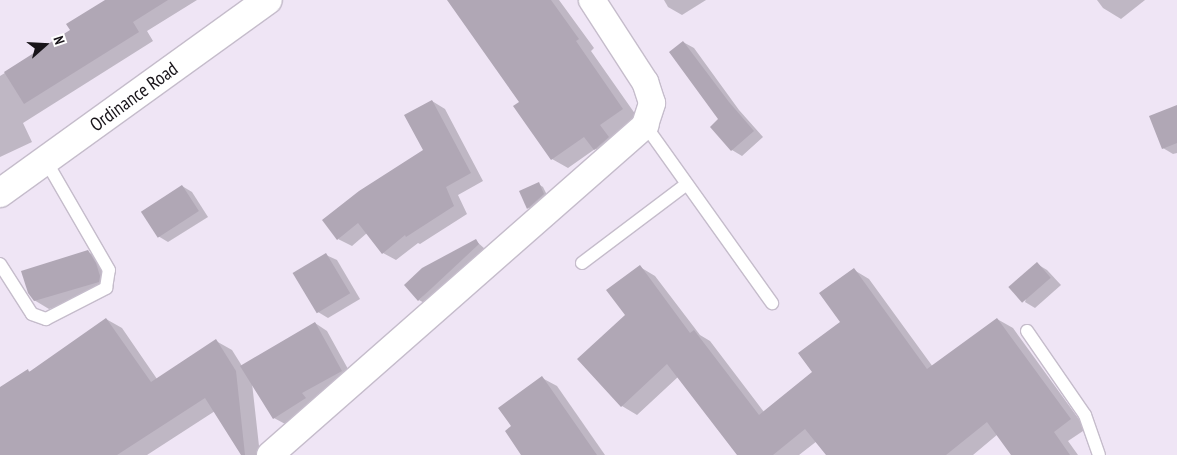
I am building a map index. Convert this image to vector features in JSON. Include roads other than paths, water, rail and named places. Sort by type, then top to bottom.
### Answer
[{"type":"street","name":"Ordinance Road","points":[[0,193],[268,0]]},
{"type":"street","points":[[270,455],[646,125],[652,103],[646,82],[592,0]]},
{"type":"lane","points":[[646,125],[772,303]]},
{"type":"lane","points":[[0,264],[32,314],[46,319],[106,288],[109,270],[46,161]]},
{"type":"lane","points":[[582,263],[687,184]]},
{"type":"lane","points":[[1027,331],[1085,415],[1099,455]]}]
